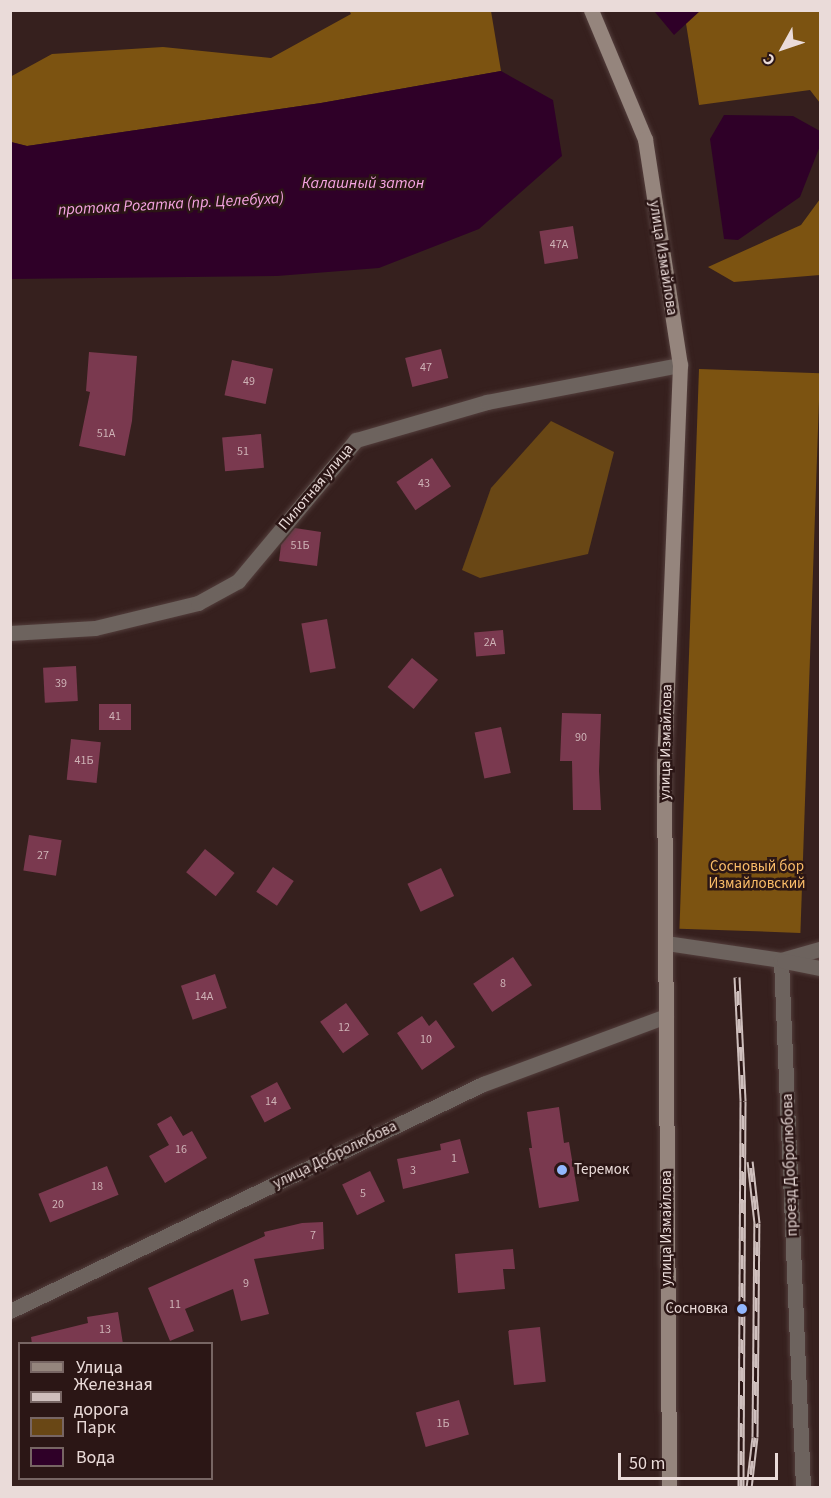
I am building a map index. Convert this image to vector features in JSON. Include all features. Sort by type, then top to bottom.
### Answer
[{"type":"main road","name":"улица Измайлова","points":[[591,10],[645,139],[680,364],[664,764],[669,1488]]},
{"type":"street","name":"Пилотная улица","points":[[10,633],[95,628],[198,603],[238,581],[356,440],[487,402],[680,364]]},
{"type":"street","points":[[666,943],[820,968]]},
{"type":"street","points":[[781,960],[820,949]]},
{"type":"street","name":"проезд Добролюбова","points":[[781,960],[803,1488]]},
{"type":"street","name":"улица Добролюбова","points":[[10,1311],[483,1084],[666,1016]]},
{"type":"green space","points":[[349,10],[491,11],[501,71],[321,103],[27,146],[11,142],[10,77],[52,54],[163,47],[271,58],[351,14]]},
{"type":"green space","points":[[684,11],[820,11],[820,103],[810,90],[699,105]]},
{"type":"green space","points":[[820,199],[820,275],[734,282],[708,267],[801,225]]},
{"type":"green space","name":"Сосновый бор Измайловский","points":[[699,369],[820,373],[800,933],[679,929]]},
{"type":"green space","points":[[551,421],[614,452],[588,554],[480,578],[462,570],[491,488]]},
{"type":"water","points":[[654,11],[700,11],[674,35]]},
{"type":"water","name":"Калашный затон","points":[[501,71],[553,100],[562,156],[479,229],[379,268],[277,276],[11,279],[11,142],[27,146],[321,103]]},
{"type":"water","points":[[724,115],[793,116],[820,131],[820,146],[800,197],[738,240],[724,239],[710,139]]},
{"type":"building","points":[[573,226],[578,259],[545,264],[539,231]]},
{"type":"building","points":[[441,349],[448,378],[412,387],[405,358]]},
{"type":"building","points":[[89,352],[137,356],[132,421],[125,456],[79,446],[90,392],[86,391]]},
{"type":"building","points":[[232,360],[273,369],[266,404],[225,395]]},
{"type":"building","points":[[261,434],[264,468],[225,471],[222,437]]},
{"type":"building","points":[[432,458],[451,486],[415,510],[396,482]]},
{"type":"building","points":[[295,528],[321,532],[317,566],[279,561],[281,545]]},
{"type":"building","points":[[327,619],[336,668],[310,673],[301,624]]},
{"type":"building","points":[[503,630],[505,654],[476,656],[474,633]]},
{"type":"building","points":[[412,658],[438,680],[414,709],[388,687]]},
{"type":"building","points":[[76,666],[78,701],[45,703],[43,668]]},
{"type":"building","points":[[99,704],[131,704],[131,730],[99,730]]},
{"type":"building","points":[[562,713],[601,714],[599,771],[601,810],[573,810],[572,761],[560,761]]},
{"type":"building","points":[[501,727],[511,773],[484,779],[475,733]]},
{"type":"building","points":[[71,739],[101,742],[97,783],[67,780]]},
{"type":"building","points":[[29,835],[62,840],[56,876],[23,871]]},
{"type":"building","points":[[205,849],[235,873],[216,896],[186,872]]},
{"type":"building","points":[[273,867],[294,881],[277,906],[256,892]]},
{"type":"building","points":[[441,868],[454,896],[421,912],[407,884]]},
{"type":"building","points":[[513,957],[532,985],[492,1012],[473,984]]},
{"type":"building","points":[[215,974],[227,1008],[193,1020],[181,986]]},
{"type":"building","points":[[346,1003],[369,1035],[343,1053],[320,1022]]},
{"type":"building","points":[[422,1016],[429,1026],[436,1020],[455,1047],[422,1070],[397,1033]]},
{"type":"building","points":[[277,1082],[291,1108],[265,1123],[251,1096]]},
{"type":"building","points":[[559,1107],[564,1143],[569,1142],[579,1201],[539,1208],[529,1148],[532,1148],[527,1112]]},
{"type":"building","points":[[171,1116],[183,1136],[192,1131],[207,1158],[165,1183],[149,1156],[169,1145],[157,1124]]},
{"type":"building","points":[[460,1139],[469,1173],[403,1189],[397,1159],[441,1150],[440,1144]]},
{"type":"building","points":[[107,1166],[119,1195],[50,1222],[38,1194]]},
{"type":"building","points":[[370,1171],[385,1202],[357,1215],[342,1185]]},
{"type":"building","points":[[323,1222],[324,1249],[254,1259],[269,1314],[241,1321],[233,1289],[185,1309],[194,1331],[170,1341],[148,1288],[265,1236],[264,1232],[302,1223]]},
{"type":"building","points":[[513,1249],[515,1269],[503,1269],[505,1289],[458,1293],[455,1254]]},
{"type":"building","points":[[118,1312],[123,1342],[32,1342],[31,1337],[88,1323],[87,1317]]},
{"type":"building","points":[[540,1327],[546,1382],[514,1385],[508,1330]]},
{"type":"building","points":[[459,1400],[469,1435],[426,1447],[416,1412]]},
{"type":"railway","points":[[737,977],[743,1101],[741,1488]]},
{"type":"railway","points":[[749,1488],[755,1437],[757,1223],[750,1161]]},
{"type":"place","name":"Теремок","points":[[562,1170]]},
{"type":"place","name":"Сосновка","points":[[742,1309]]},
{"type":"water label","name":"протока Рогатка (пр. Целебуха)","points":[[171,204]]}]
